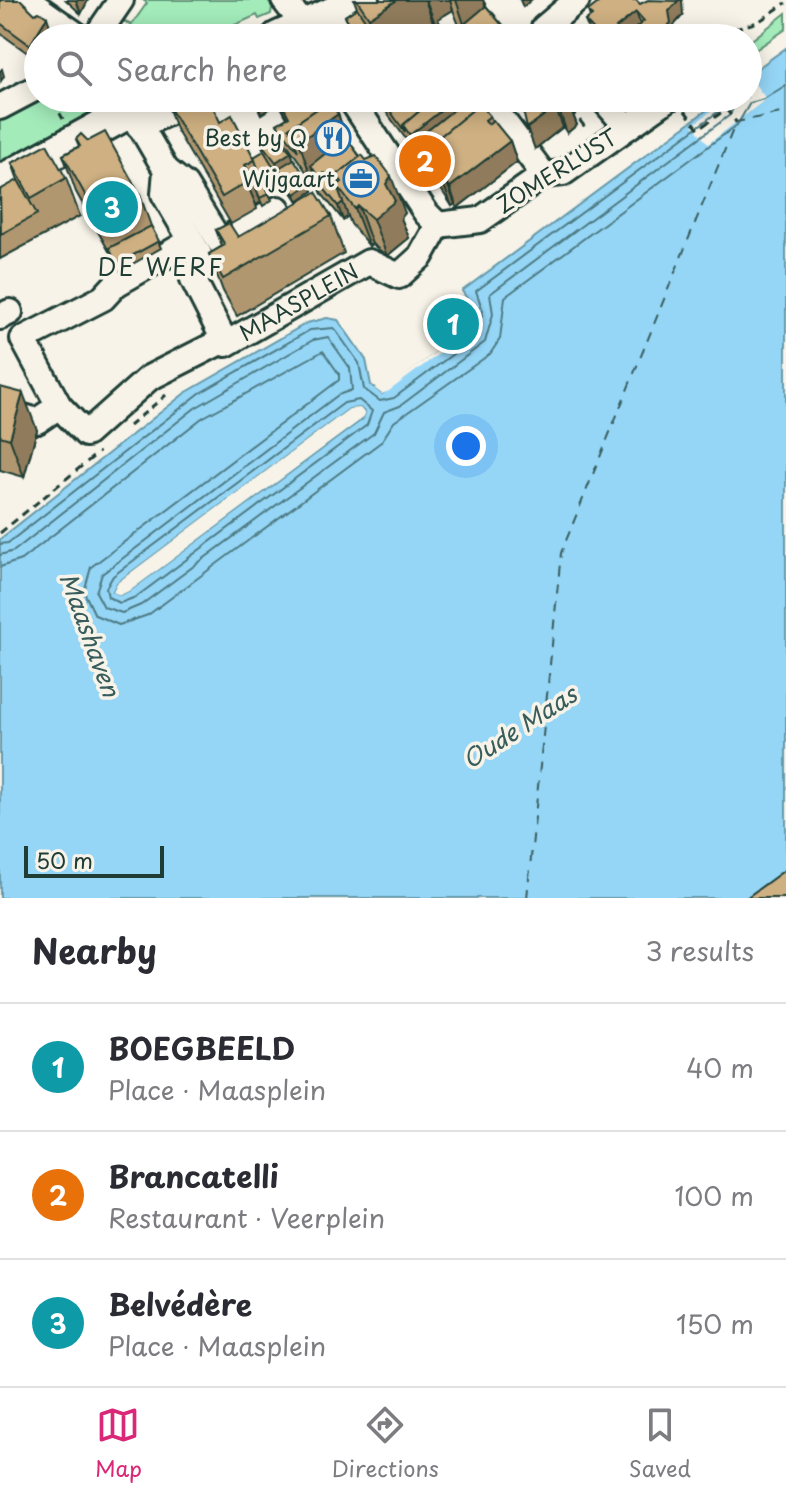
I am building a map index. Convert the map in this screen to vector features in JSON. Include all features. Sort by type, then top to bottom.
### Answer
[{"type":"main road","points":[[319,24],[363,0]]},
{"type":"main road","points":[[0,182],[141,112]]},
{"type":"street","points":[[27,0],[61,24]]},
{"type":"street","points":[[105,24],[121,0]]},
{"type":"street","points":[[284,0],[295,24]]},
{"type":"street","points":[[549,24],[575,3]]},
{"type":"street","points":[[0,107],[24,94]]},
{"type":"street","name":"MAASPLEIN","points":[[141,112],[166,170],[164,194],[200,262],[193,279],[225,342],[369,262],[399,276],[421,256],[438,225]]},
{"type":"street","points":[[359,112],[426,213],[438,225]]},
{"type":"street","points":[[497,112],[544,175]]},
{"type":"street","points":[[614,112],[627,127]]},
{"type":"street","name":"ZOMERLUST","points":[[438,225],[480,220],[544,175],[563,173],[649,112]]},
{"type":"street","name":"MAASPLEIN","points":[[166,170],[185,185],[220,242],[278,209]]},
{"type":"street","points":[[191,241],[116,284],[103,298],[23,339],[59,406],[86,434],[149,378],[225,342]]},
{"type":"street","points":[[0,410],[37,421],[59,406]]},
{"type":"path","points":[[481,0],[502,24]]},
{"type":"path","points":[[751,24],[786,3]]},
{"type":"path","points":[[574,112],[602,146]]},
{"type":"path","points":[[688,115],[699,129],[722,112]]},
{"type":"path","points":[[728,112],[736,122]]},
{"type":"path","points":[[127,429],[172,390]]},
{"type":"path","points":[[0,533],[104,448]]},
{"type":"green space","points":[[143,0],[268,0],[272,7],[271,14],[259,19],[257,15],[237,24],[132,24],[147,3]]},
{"type":"green space","points":[[786,13],[786,29],[762,45],[762,32]]},
{"type":"green space","points":[[24,104],[24,112],[93,112],[0,166],[0,114]]},
{"type":"water","points":[[786,48],[786,898],[0,898],[0,539],[185,393],[307,323],[327,318],[338,320],[366,360],[371,385],[382,394],[472,325],[466,317],[476,312],[462,291],[704,112],[762,112],[762,65]],"holes":[[[360,408],[365,413],[363,419],[131,590],[120,595],[113,591],[117,583],[349,409]]]},
{"type":"pier","points":[[710,112],[749,112],[708,144],[693,125]]},
{"type":"pier","points":[[466,317],[471,330],[389,391],[382,394],[374,388],[387,388],[468,328],[462,319]]},
{"type":"pier","points":[[360,408],[365,414],[131,590],[120,595],[113,592],[117,583],[349,409]],"holes":[[[358,412],[360,416],[129,587],[118,590],[350,413]]]},
{"type":"building","points":[[0,0],[21,0],[35,14],[39,12],[47,17],[43,24],[24,24],[24,41],[0,23]]},
{"type":"building","points":[[357,0],[397,0],[369,18]]},
{"type":"building","points":[[602,0],[636,0],[640,4],[648,0],[678,1],[669,11],[670,24],[640,24],[644,21],[636,12],[621,24],[588,24],[585,21],[592,16],[588,11]]},
{"type":"building","points":[[486,6],[501,24],[465,24]]},
{"type":"building","points":[[357,8],[368,24],[350,24],[345,16]]},
{"type":"building","points":[[172,112],[215,112],[220,122],[232,115],[255,160],[245,165],[251,175],[245,179],[247,182],[222,197]]},
{"type":"building","points":[[286,112],[313,112],[289,128],[298,151],[277,124],[289,117]]},
{"type":"building","points":[[313,112],[338,114],[299,142],[289,128]]},
{"type":"building","points":[[391,112],[418,112],[403,125],[405,132]]},
{"type":"building","points":[[418,112],[439,112],[410,135],[403,125]]},
{"type":"building","points":[[451,112],[471,112],[422,151],[425,158],[413,142]]},
{"type":"building","points":[[470,112],[487,112],[490,116],[485,120],[488,124],[493,120],[510,141],[450,187],[447,183],[444,186],[422,151]]},
{"type":"building","points":[[523,112],[548,112],[527,128]]},
{"type":"building","points":[[105,132],[140,195],[98,218],[63,155],[80,146],[76,139],[81,134],[88,141]]},
{"type":"building","points":[[276,134],[291,152],[276,162],[261,143]]},
{"type":"building","points":[[346,137],[360,157],[337,175],[343,202],[338,206],[317,180],[326,173],[317,175],[311,165]]},
{"type":"building","points":[[47,144],[66,178],[31,198],[12,163]]},
{"type":"building","points":[[264,151],[273,166],[260,174],[254,157]]},
{"type":"building","points":[[362,155],[366,160],[376,156],[391,176],[386,184],[395,201],[373,219],[358,206],[355,209],[337,186],[342,182],[337,175]]},
{"type":"building","points":[[294,159],[310,184],[295,194],[279,168]]},
{"type":"building","points":[[18,180],[37,214],[1,234],[0,190]]},
{"type":"building","points":[[262,180],[269,193],[260,198],[254,184]]},
{"type":"building","points":[[316,192],[331,216],[223,279],[209,254],[225,245],[216,230],[229,223],[238,237]]},
{"type":"building","points":[[151,226],[159,241],[117,264],[109,248]]},
{"type":"building","points":[[0,387],[23,393],[10,439],[0,436]]},
{"type":"building","points":[[786,869],[786,898],[746,898]]},
{"type":"ferry route","points":[[527,898],[561,553],[736,122],[786,112]]},
{"type":"place","name":"Best by Q","points":[[333,138]]},
{"type":"place","name":"Brancatelli","points":[[425,161]]},
{"type":"place","name":"Wijgaart","points":[[361,179]]},
{"type":"place","name":"Belvédère","points":[[112,207]]},
{"type":"place","name":"BOEGBEELD","points":[[453,324]]},
{"type":"district","name":"DE WERF","points":[[161,268]]},
{"type":"water label","name":"Maashaven","points":[[89,635]]},
{"type":"water label","name":"Oude Maas","points":[[520,728]]}]
